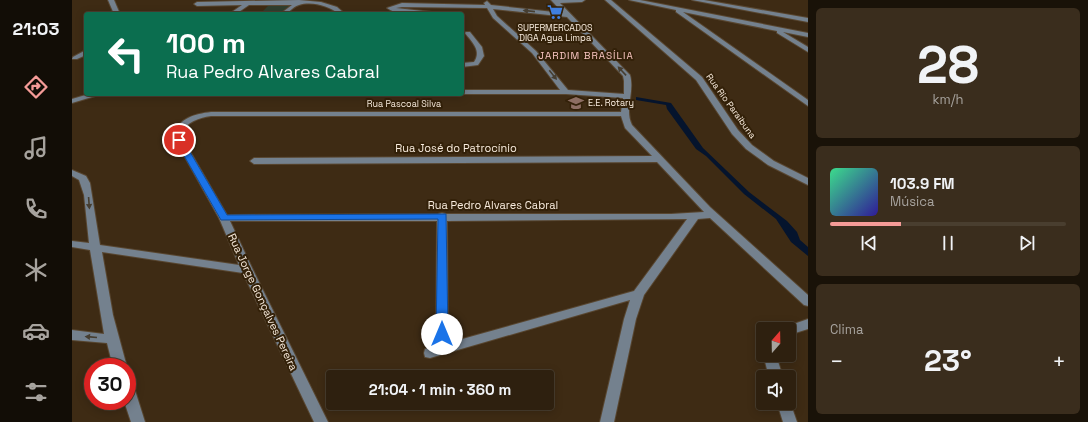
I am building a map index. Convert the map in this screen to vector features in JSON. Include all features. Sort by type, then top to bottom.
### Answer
[{"type":"street","points":[[111,0],[116,12]]},
{"type":"street","points":[[484,0],[500,23],[534,52],[566,92]]},
{"type":"street","points":[[555,1],[582,0]]},
{"type":"street","name":"Rua Rio Paraibuna","points":[[608,0],[699,79],[735,132],[749,147],[771,163],[808,182]]},
{"type":"street","points":[[628,0],[775,30],[808,35]]},
{"type":"street","points":[[695,0],[808,20]]},
{"type":"street","points":[[555,1],[626,75],[629,82],[624,119],[628,126],[713,215],[808,302]]},
{"type":"street","points":[[286,12],[298,2]]},
{"type":"street","points":[[197,4],[298,2],[328,4],[339,12]]},
{"type":"street","points":[[235,12],[249,3]]},
{"type":"street","points":[[409,12],[398,11],[390,8],[396,5],[451,4],[489,6],[568,15]]},
{"type":"street","points":[[675,9],[808,104]]},
{"type":"street","points":[[775,30],[808,50]]},
{"type":"street","points":[[464,65],[471,65],[479,61],[480,47],[468,33]]},
{"type":"street","points":[[75,58],[84,53]]},
{"type":"street","points":[[464,92],[566,92],[627,96]]},
{"type":"street","points":[[602,94],[616,99],[624,111]]},
{"type":"street","points":[[72,101],[91,96]]},
{"type":"street","name":"Rua Pascoal Silva","points":[[185,121],[196,116],[211,114],[624,111]]},
{"type":"street","name":"Rua Jorge Gonçalves Pereira","points":[[185,121],[176,134],[224,218],[247,270],[321,422]]},
{"type":"street","name":"Rua José do Patrocínio","points":[[254,161],[658,159]]},
{"type":"street","points":[[72,173],[83,178],[88,187],[90,211],[111,339],[117,358]]},
{"type":"street","name":"Rua Pedro Alvares Cabral","points":[[224,218],[713,215]]},
{"type":"street","points":[[442,216],[442,348]]},
{"type":"street","points":[[606,422],[630,319],[638,294],[695,216]]},
{"type":"street","points":[[72,244],[247,270]]},
{"type":"street","points":[[430,353],[442,348],[638,294]]},
{"type":"street","points":[[796,328],[808,324]]},
{"type":"street","points":[[72,335],[111,339]]},
{"type":"street","points":[[134,410],[138,422]]},
{"type":"street","points":[[786,410],[790,422]]},
{"type":"green space","points":[[269,5],[291,6],[282,12],[262,12]]},
{"type":"water","points":[[636,97],[671,103],[703,148],[749,192],[787,221],[797,232],[800,240],[808,247],[808,256],[791,242],[776,219],[744,194],[706,156],[696,149],[667,109],[666,105],[636,100]]},
{"type":"place","name":"SUPERMERCADOS DIGA Agua Limpa","points":[[555,12]]},
{"type":"place","name":"E.E. Rotary","points":[[576,103]]},
{"type":"district","name":"JARDIM BRASÍLIA","points":[[586,55]]},
{"type":"route","points":[[179,140],[224,218],[442,216],[442,334]]}]
